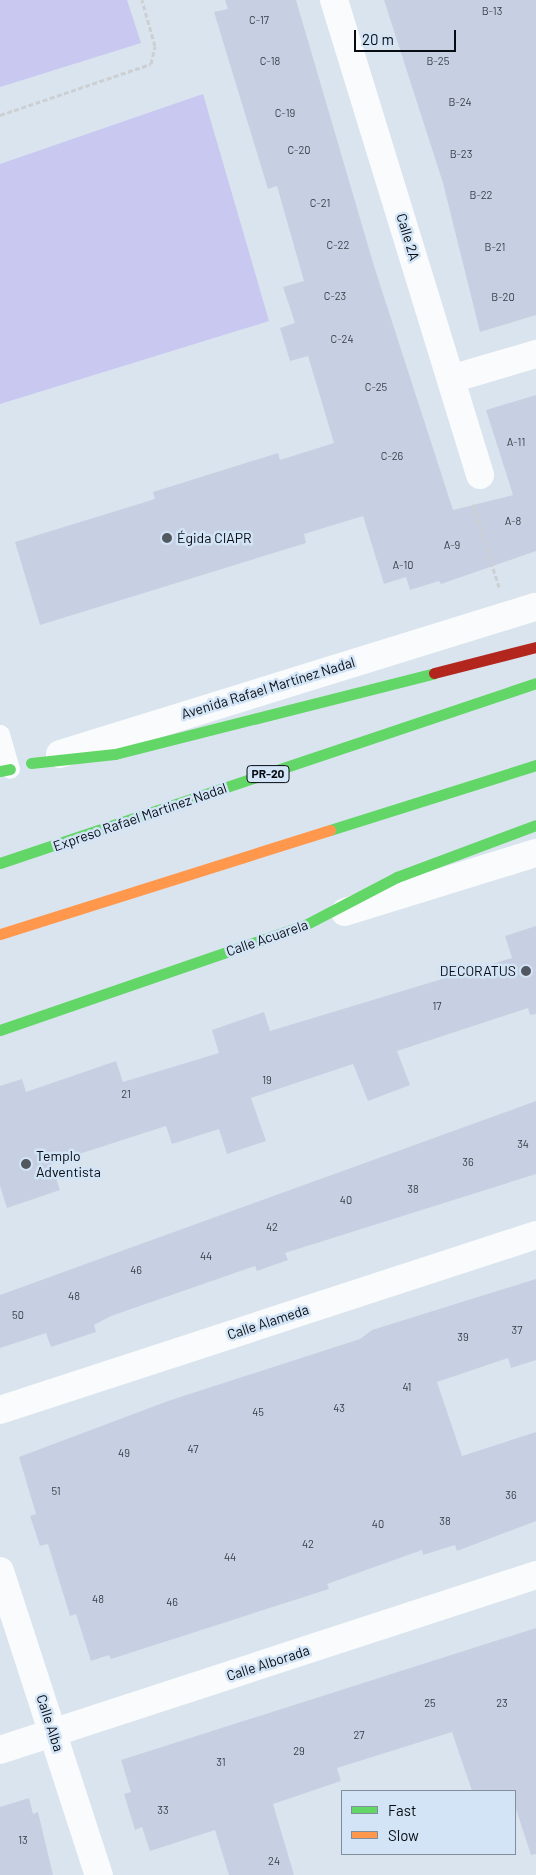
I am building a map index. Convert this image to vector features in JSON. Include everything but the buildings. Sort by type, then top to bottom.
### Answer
[{"type":"main road","points":[[14,768],[115,754],[536,647]]},
{"type":"main road","name":"Expreso Rafael Martínez Nadal","points":[[0,863],[536,683]]},
{"type":"main road","points":[[0,934],[536,765]]},
{"type":"main road","points":[[305,925],[397,877],[536,825]]},
{"type":"main road","name":"Calle Acuarela","points":[[0,1030],[305,925]]},
{"type":"street","name":"Calle 2A","points":[[334,0],[480,475]]},
{"type":"street","points":[[451,379],[536,354]]},
{"type":"street","name":"Avenida Rafael Martínez Nadal","points":[[14,768],[536,607]]},
{"type":"street","name":"Calle Acuarela","points":[[305,925],[536,853]]},
{"type":"street","name":"Calle Alameda","points":[[0,1410],[536,1235]]},
{"type":"street","name":"Calle Alba","points":[[0,1571],[99,1875]]},
{"type":"street","name":"Calle Alborada","points":[[0,1750],[536,1575]]},
{"type":"lane","points":[[0,734],[14,768]]},
{"type":"path","points":[[0,115],[151,64],[155,46],[142,0]]},
{"type":"path","points":[[480,475],[472,501],[508,615]]},
{"type":"shaded area","points":[[0,0],[127,0],[141,43],[0,87]]},
{"type":"shaded area","points":[[203,94],[269,321],[0,404],[0,164]]},
{"type":"traffic: fast","points":[[31,763],[115,754],[434,673]]},
{"type":"traffic: fast","points":[[0,863],[536,683]]},
{"type":"traffic: fast","points":[[330,830],[536,765]]},
{"type":"traffic: fast","points":[[0,771],[10,769]]},
{"type":"traffic: fast","points":[[305,925],[397,877],[536,825]]},
{"type":"traffic: fast","points":[[0,1030],[305,925]]},
{"type":"traffic: slow","points":[[0,934],[330,830]]},
{"type":"traffic: jam","points":[[434,673],[536,647]]},
{"type":"place","name":"Égida CIAPR","points":[[167,538]]},
{"type":"place","name":"DECORATUS","points":[[526,971]]},
{"type":"place","name":"Templo Adventista","points":[[26,1164]]}]
